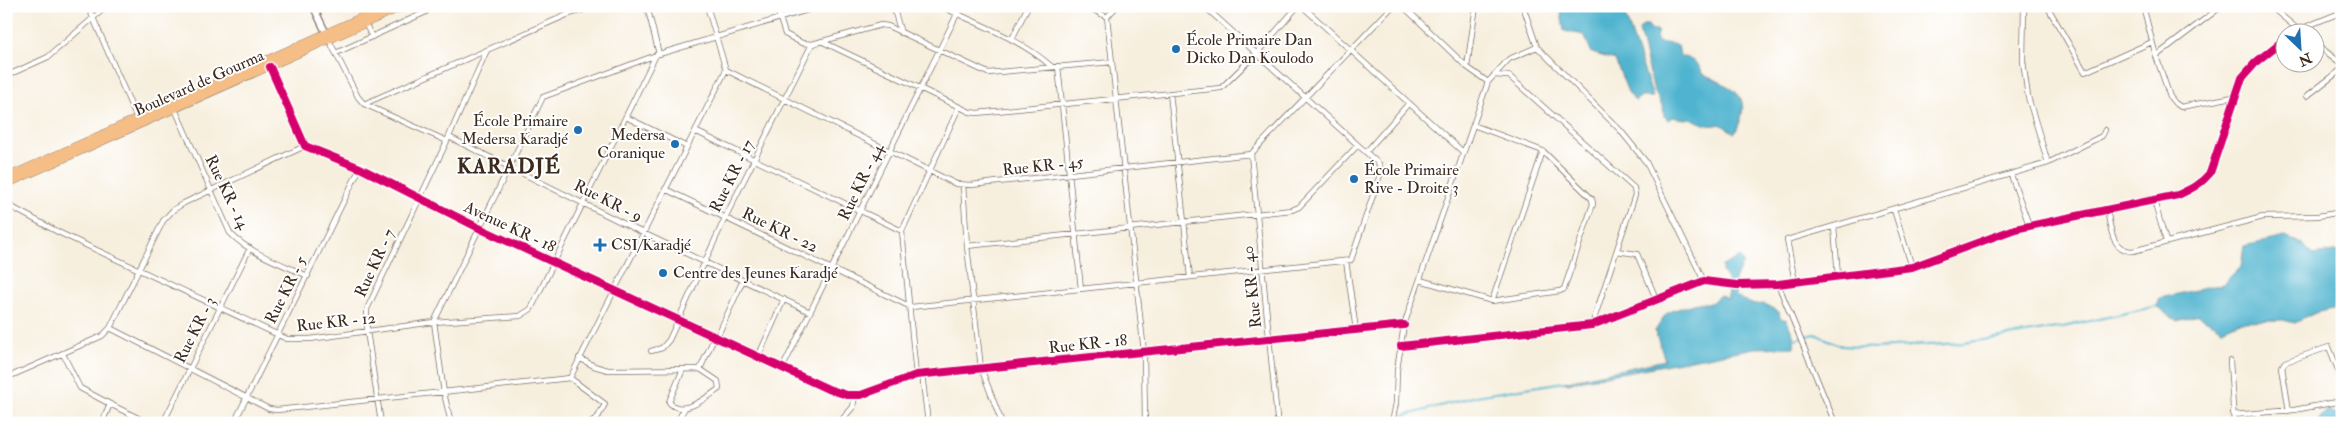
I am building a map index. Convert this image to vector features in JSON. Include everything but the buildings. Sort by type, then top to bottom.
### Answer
[{"type":"highway","name":"Boulevard de Gourma","points":[[6,184],[270,67],[386,6]]},
{"type":"highway","name":"Boulevard de Gourma","points":[[6,178],[137,119],[327,37],[365,24],[403,6]]},
{"type":"street","points":[[88,6],[137,119]]},
{"type":"street","points":[[6,76],[48,57],[107,6]]},
{"type":"street","points":[[313,6],[358,97],[364,104],[569,14],[596,6]]},
{"type":"street","points":[[336,53],[426,12],[427,6]]},
{"type":"street","points":[[567,6],[569,14]]},
{"type":"street","points":[[554,262],[658,55],[647,6]]},
{"type":"street","points":[[570,378],[726,70],[707,6]]},
{"type":"street","points":[[776,6],[785,34],[802,43],[812,44],[881,25],[988,73],[1112,62]]},
{"type":"street","points":[[451,423],[444,393],[434,322],[543,97],[658,55],[821,6]]},
{"type":"street","points":[[893,6],[901,33]]},
{"type":"street","points":[[941,6],[1012,39],[1051,66]]},
{"type":"street","name":"Rue KR - 44","points":[[782,369],[961,6]]},
{"type":"street","points":[[1012,39],[1028,6]]},
{"type":"street","points":[[1086,6],[1107,17]]},
{"type":"street","points":[[1117,6],[1107,17],[1144,352],[1145,423]]},
{"type":"street","points":[[911,307],[1351,260],[1381,172],[1379,164],[1204,6]]},
{"type":"street","points":[[821,41],[977,113],[1223,87],[1257,53],[1298,6]]},
{"type":"street","points":[[1302,6],[1463,152]]},
{"type":"street","points":[[1251,154],[1393,6]]},
{"type":"street","points":[[1403,6],[1467,67],[1488,82]]},
{"type":"street","points":[[1467,67],[1476,6]]},
{"type":"street","points":[[1523,6],[1537,47],[1640,152],[1655,177],[1704,282]]},
{"type":"street","points":[[2024,6],[2023,61],[2028,97],[2048,164]]},
{"type":"street","points":[[2047,6],[2085,72],[2152,42]]},
{"type":"street","points":[[2143,6],[2156,56],[2170,97],[2181,107],[2233,97]]},
{"type":"street","points":[[2156,56],[2222,6]]},
{"type":"street","points":[[2270,6],[2287,22]]},
{"type":"street","points":[[2320,22],[2342,12]]},
{"type":"street","points":[[365,24],[372,37]]},
{"type":"street","name":"Rue KR - 17","points":[[651,350],[665,345],[725,218],[812,44]]},
{"type":"street","points":[[1401,346],[1499,337],[1592,325],[1704,282],[1737,285],[1778,284],[1912,267],[2029,225],[2154,202],[2192,189],[2210,173],[2233,97],[2242,78],[2251,67],[2276,46]]},
{"type":"street","points":[[1392,423],[1396,403],[1396,370],[1404,325],[1488,82],[1509,59],[1537,47]]},
{"type":"street","name":"Rue KR - 7","points":[[381,423],[367,331],[369,303],[448,139],[487,50]]},
{"type":"street","points":[[2326,52],[2342,64]]},
{"type":"street","points":[[1058,66],[1081,289]]},
{"type":"street","points":[[6,378],[94,340],[110,328],[163,221],[173,210],[305,146],[270,67]]},
{"type":"street","points":[[2306,96],[2342,69]]},
{"type":"street","name":"Rue KR - 45","points":[[726,70],[956,184],[1069,176],[1251,154]]},
{"type":"street","points":[[1494,75],[1509,76],[1634,188],[1635,195],[1592,325]]},
{"type":"street","points":[[1170,93],[1190,277]]},
{"type":"street","points":[[1366,152],[1409,103]]},
{"type":"street","name":"Rue KR - 9","points":[[364,104],[509,166],[643,233],[810,312]]},
{"type":"street","points":[[916,375],[911,307],[902,231],[959,106]]},
{"type":"street","name":"Rue KR - 14","points":[[175,110],[230,233],[250,248],[308,276]]},
{"type":"street","points":[[626,117],[687,147]]},
{"type":"street","points":[[1420,280],[1492,300],[1562,290],[1593,204],[1592,199],[1543,151],[1473,125]]},
{"type":"street","points":[[1795,282],[1786,240],[2048,164],[2102,136],[2105,130]]},
{"type":"street","points":[[695,131],[902,231]]},
{"type":"street","points":[[968,246],[1295,210],[1358,145]]},
{"type":"street","name":"Avenue KR - 18","points":[[305,146],[360,168],[479,228],[716,336],[782,369]]},
{"type":"street","points":[[1492,300],[1543,151]]},
{"type":"street","name":"Rue KR - 40","points":[[1251,154],[1276,418]]},
{"type":"street","name":"Rue KR - 5","points":[[234,423],[360,168]]},
{"type":"street","points":[[2011,175],[2029,225]]},
{"type":"street","points":[[963,185],[981,368],[1002,423]]},
{"type":"street","name":"Rue KR - 22","points":[[665,189],[911,307]]},
{"type":"street","points":[[2154,202],[2166,241]]},
{"type":"street","name":"Rue KR - 12","points":[[6,204],[58,232],[277,336],[297,340],[434,322],[520,316],[531,309],[554,262]]},
{"type":"street","points":[[1894,210],[1912,267]]},
{"type":"street","points":[[2107,210],[2114,238],[2121,250],[2133,251],[2263,217],[2318,216],[2342,212]]},
{"type":"street","points":[[1834,227],[1838,276]]},
{"type":"street","name":"Rue KR - 3","points":[[163,423],[250,248]]},
{"type":"street","points":[[1617,251],[1637,254],[1656,301]]},
{"type":"street","points":[[1346,260],[1356,330]]},
{"type":"street","points":[[700,369],[743,280]]},
{"type":"street","points":[[1778,284],[1835,423]]},
{"type":"street","points":[[758,356],[784,299]]},
{"type":"street","name":"Rue KR - 18","points":[[855,396],[922,374],[1404,325]]},
{"type":"street","points":[[110,328],[190,367],[262,406],[277,410],[570,378],[605,404],[598,417],[589,423]]},
{"type":"street","points":[[2289,411],[2283,370],[2285,362],[2329,347],[2342,380]]},
{"type":"street","points":[[63,354],[80,388],[148,423]]},
{"type":"street","points":[[579,358],[608,370],[632,372],[684,369],[700,369],[718,381],[720,388],[691,407],[673,406],[669,402],[684,369]]},
{"type":"street","points":[[2230,361],[2234,423]]},
{"type":"street","points":[[782,369],[828,389],[855,396],[853,407],[839,423]]},
{"type":"street","points":[[922,374],[928,423]]},
{"type":"street","points":[[2233,415],[2289,411],[2342,401]]},
{"type":"street","points":[[102,423],[110,404]]},
{"type":"street","points":[[676,423],[685,408]]},
{"type":"water","points":[[1560,6],[1622,6],[1653,97],[1640,97],[1635,101],[1628,92],[1615,60],[1592,53],[1584,35],[1564,31]]},
{"type":"water","points":[[1643,25],[1648,25],[1652,31],[1658,31],[1656,37],[1658,42],[1678,45],[1680,56],[1694,61],[1702,73],[1731,88],[1738,94],[1742,101],[1743,109],[1741,120],[1735,133],[1720,124],[1709,125],[1691,118],[1672,117],[1668,120],[1664,116],[1663,107],[1654,91],[1639,30]]},
{"type":"water","points":[[2285,237],[2303,244],[2312,255],[2342,251],[2342,307],[2315,313],[2295,323],[2283,320],[2240,321],[2222,329],[2198,315],[2177,321],[2156,306],[2160,298],[2223,284],[2241,266],[2244,246]]},
{"type":"water","points":[[1740,257],[1743,262],[1735,280],[1735,296],[1754,305],[1764,304],[1779,312],[1780,318],[1787,320],[1793,336],[1794,347],[1755,348],[1567,383],[1563,382],[1665,360],[1655,331],[1666,314],[1697,303],[1711,303],[1720,295],[1728,299],[1727,279],[1722,272],[1722,266]]},
{"type":"water","points":[[2327,410],[2337,414],[2342,419],[2342,423],[2316,423]]},
{"type":"waterway","points":[[1795,339],[1815,334],[1842,346],[1874,348],[1964,343],[2063,327],[2158,306]]},
{"type":"waterway","points":[[1396,418],[1476,396],[1564,382]]},
{"type":"waterway","points":[[1368,423],[1388,421]]},
{"type":"cycle path","points":[[1401,346],[1592,325],[1704,281],[1737,285],[1778,284],[1912,267],[2015,229],[2178,195],[2196,186],[2210,173],[2242,78],[2256,62],[2276,46]]},
{"type":"cycle path","points":[[270,67],[305,146],[360,168],[479,228],[828,389],[847,395],[861,395],[916,375],[1404,325]]},
{"type":"place","name":"École Primaire Dan Dicko Dan Koulodo","points":[[1176,49]]},
{"type":"place","name":"École Primaire Medersa Karadjé","points":[[578,130]]},
{"type":"place","name":"Medersa Coranique","points":[[675,144]]},
{"type":"place","name":"École Primaire Rive - Droite 3","points":[[1354,179]]},
{"type":"place","name":"CSI/Karadjé","points":[[600,245]]},
{"type":"place","name":"Centre des Jeunes Karadjé","points":[[663,273]]},
{"type":"district","name":"KARADJÉ","points":[[509,166]]}]
